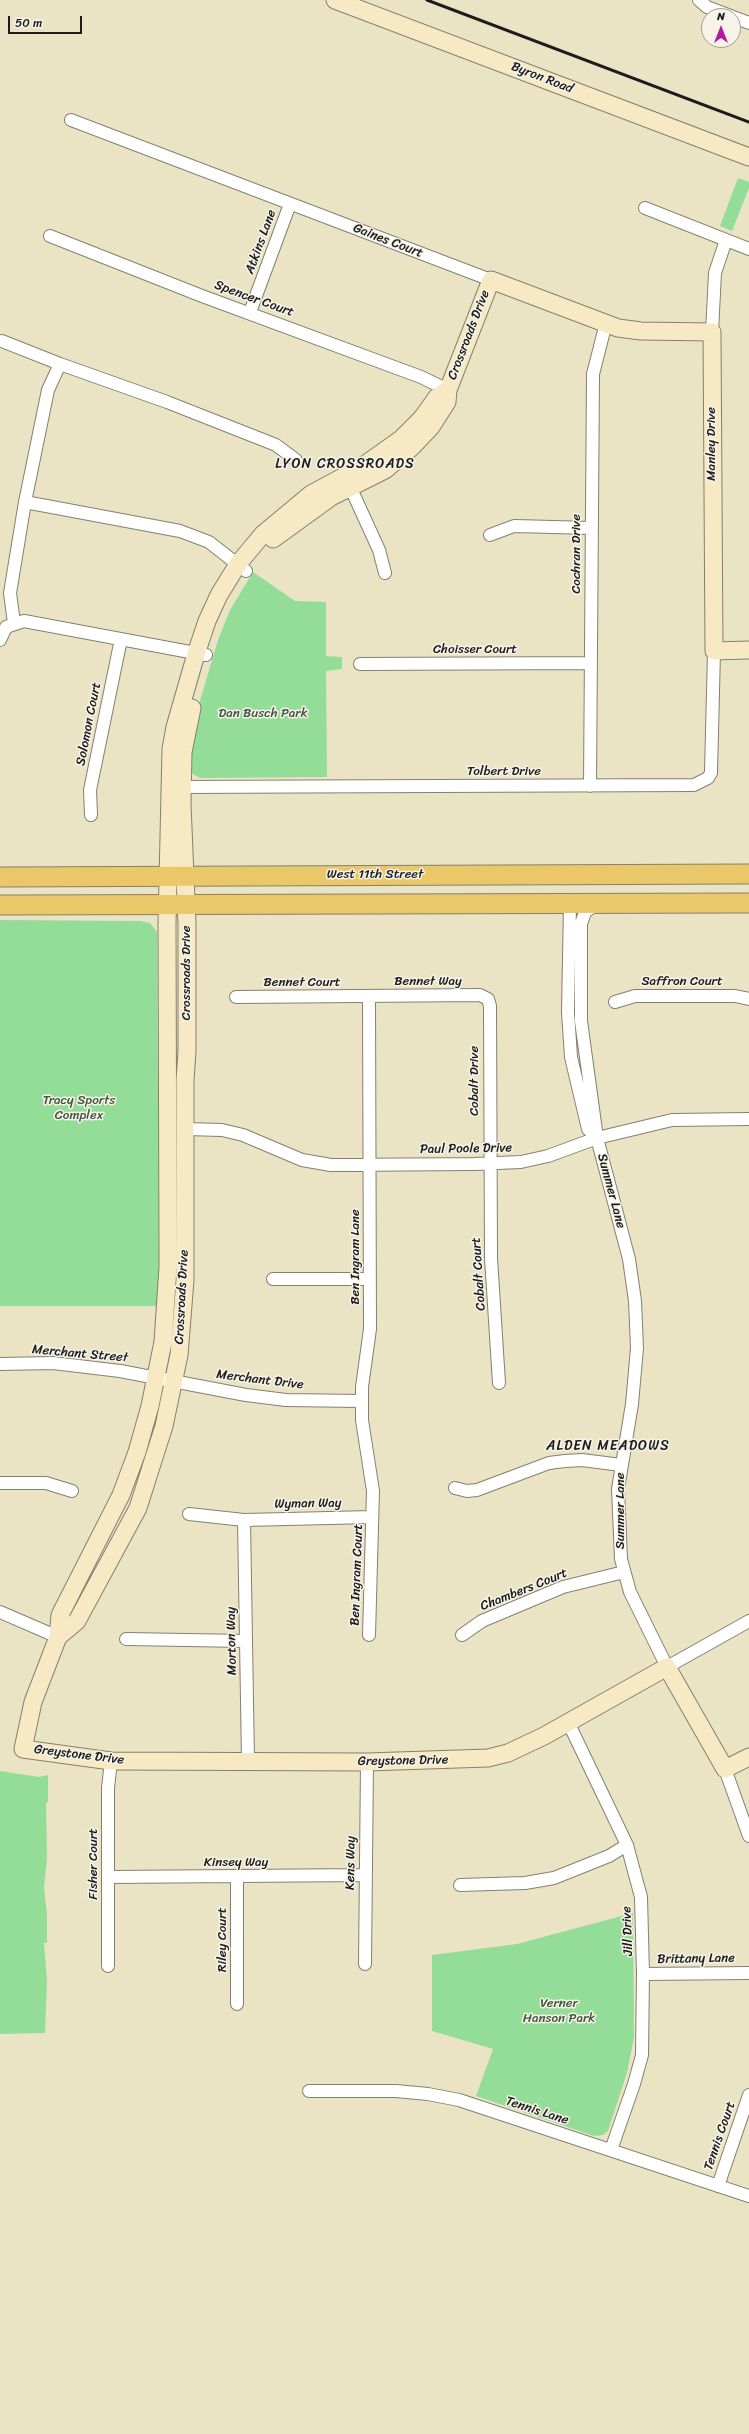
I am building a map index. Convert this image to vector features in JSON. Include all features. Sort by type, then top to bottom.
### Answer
[{"type":"main road","points":[[570,904],[578,891],[589,887],[695,886],[711,883],[726,874]]},
{"type":"main road","name":"West 11th Street","points":[[0,877],[749,874]]},
{"type":"main road","points":[[0,905],[749,903]]},
{"type":"street","name":"Byron Road","points":[[335,0],[749,157]]},
{"type":"street","points":[[699,0],[709,8]]},
{"type":"street","name":"Gaines Court","points":[[71,120],[606,323],[641,331],[712,332]]},
{"type":"street","name":"Atkins Lane","points":[[250,312],[290,204]]},
{"type":"street","points":[[645,208],[749,249]]},
{"type":"street","name":"Spencer Court","points":[[50,236],[421,377],[448,390]]},
{"type":"street","name":"Manley Drive","points":[[714,651],[712,332],[715,273],[726,240]]},
{"type":"street","name":"Crossroads Drive","points":[[23,1749],[33,1702],[58,1637],[60,1615],[121,1494],[137,1452],[156,1378],[163,1342],[168,1282],[176,905],[176,787],[201,654],[237,584],[242,567],[276,536],[348,482],[401,439],[422,418],[437,397],[448,390],[490,280]]},
{"type":"street","name":"Cochran Drive","points":[[590,786],[592,374],[606,323]]},
{"type":"street","points":[[2,341],[60,364],[167,402],[276,445],[296,460]]},
{"type":"street","points":[[14,623],[10,593],[25,502],[48,390],[60,364]]},
{"type":"street","points":[[348,482],[380,550],[385,573]]},
{"type":"street","points":[[25,502],[180,530],[209,542],[242,567]]},
{"type":"street","points":[[490,535],[514,526],[592,528]]},
{"type":"street","points":[[0,640],[3,630],[14,623],[24,620],[201,654]]},
{"type":"street","name":"Solomon Court","points":[[91,815],[90,790],[121,639]]},
{"type":"street","points":[[714,651],[749,650]]},
{"type":"street","name":"Tolbert Drive","points":[[176,787],[694,785],[708,778],[713,759],[714,651]]},
{"type":"street","name":"Choisser Court","points":[[360,664],[591,663]]},
{"type":"street","name":"Summer Lane","points":[[598,903],[585,912],[581,924],[581,1021],[597,1138],[629,1259],[635,1301],[636,1371],[618,1489],[619,1542],[624,1572],[630,1592],[667,1667],[725,1769],[749,1836]]},
{"type":"street","name":"Summer Lane","points":[[570,904],[568,1012],[570,1057],[588,1129],[597,1138]]},
{"type":"street","name":"Crossroads Drive","points":[[58,1637],[77,1621],[138,1508],[164,1426],[182,1334],[187,1051],[176,905]]},
{"type":"street","name":"Bennet Court","points":[[236,997],[369,996]]},
{"type":"street","name":"Bennet Way","points":[[369,996],[480,996],[488,999]]},
{"type":"street","name":"Ben Ingram Lane","points":[[369,996],[370,1329],[362,1401],[362,1420],[373,1491],[372,1517]]},
{"type":"street","name":"Saffron Court","points":[[615,1002],[635,996],[735,996],[749,999]]},
{"type":"street","name":"Cobalt Drive","points":[[488,999],[490,1006],[489,1164]]},
{"type":"street","name":"Paul Poole Drive","points":[[185,1129],[222,1130],[243,1135],[302,1160],[331,1165],[489,1164],[521,1162],[548,1156],[597,1138],[672,1120],[749,1119]]},
{"type":"street","name":"Cobalt Court","points":[[489,1164],[491,1258],[500,1383]]},
{"type":"street","points":[[272,1279],[370,1279]]},
{"type":"street","name":"Merchant Street","points":[[0,1364],[53,1363],[156,1378]]},
{"type":"street","name":"Merchant Drive","points":[[156,1378],[246,1395],[286,1400],[362,1401]]},
{"type":"street","points":[[455,1488],[467,1491],[477,1490],[549,1463],[582,1460],[621,1464]]},
{"type":"street","points":[[0,1483],[46,1483],[72,1491]]},
{"type":"street","name":"Wyman Way","points":[[189,1514],[244,1520],[372,1517]]},
{"type":"street","name":"Ben Ingram Court","points":[[369,1635],[372,1517]]},
{"type":"street","name":"Morton Way","points":[[244,1520],[248,1761]]},
{"type":"street","name":"Chambers Court","points":[[462,1635],[482,1621],[563,1588],[624,1572]]},
{"type":"street","points":[[0,1612],[58,1637]]},
{"type":"street","name":"Greystone Drive","points":[[23,1749],[111,1761],[367,1762],[488,1758],[508,1753],[568,1722],[749,1621]]},
{"type":"street","points":[[126,1639],[246,1641]]},
{"type":"street","name":"Jill Drive","points":[[568,1722],[627,1845],[641,1896],[643,1974],[642,2054],[634,2084],[611,2150]]},
{"type":"street","points":[[725,1769],[749,1757]]},
{"type":"street","name":"Fisher Court","points":[[108,1966],[108,1788],[111,1761]]},
{"type":"street","name":"Kens Way","points":[[365,1964],[367,1762]]},
{"type":"street","points":[[460,1885],[525,1883],[554,1878],[609,1856],[627,1845]]},
{"type":"street","name":"Kinsey Way","points":[[108,1877],[365,1875]]},
{"type":"street","name":"Riley Court","points":[[237,1876],[237,2004]]},
{"type":"street","name":"Brittany Lane","points":[[643,1974],[749,1973]]},
{"type":"street","name":"Tennis Lane","points":[[309,2091],[396,2091],[428,2094],[459,2100],[749,2196]]},
{"type":"street","name":"Tennis Court","points":[[718,2186],[749,2095]]},
{"type":"green space","points":[[738,178],[749,182],[749,188],[732,231],[720,226]]},
{"type":"green space","name":"Dan Busch Park","points":[[253,572],[295,601],[326,602],[326,656],[342,657],[342,669],[326,671],[327,777],[200,778],[191,773],[188,766],[193,724],[218,640],[230,610]]},
{"type":"green space","name":"Tracy Sports Complex","points":[[0,920],[140,921],[150,923],[157,932],[159,1280],[157,1306],[0,1306]]},
{"type":"green space","points":[[0,1771],[39,1777],[48,1775],[48,1802],[46,1803],[47,1859],[44,1887],[47,1915],[47,1943],[44,1943],[47,1980],[45,2033],[0,2034]]},
{"type":"green space","name":"Verner Hanson Park","points":[[633,1913],[634,2037],[627,2073],[608,2131],[603,2135],[594,2136],[476,2096],[493,2049],[432,2031],[432,1955],[517,1944]]},
{"type":"railway","points":[[427,0],[749,122]]},
{"type":"district","name":"LYON CROSSROADS","points":[[345,464]]},
{"type":"district","name":"ALDEN MEADOWS","points":[[608,1446]]}]
